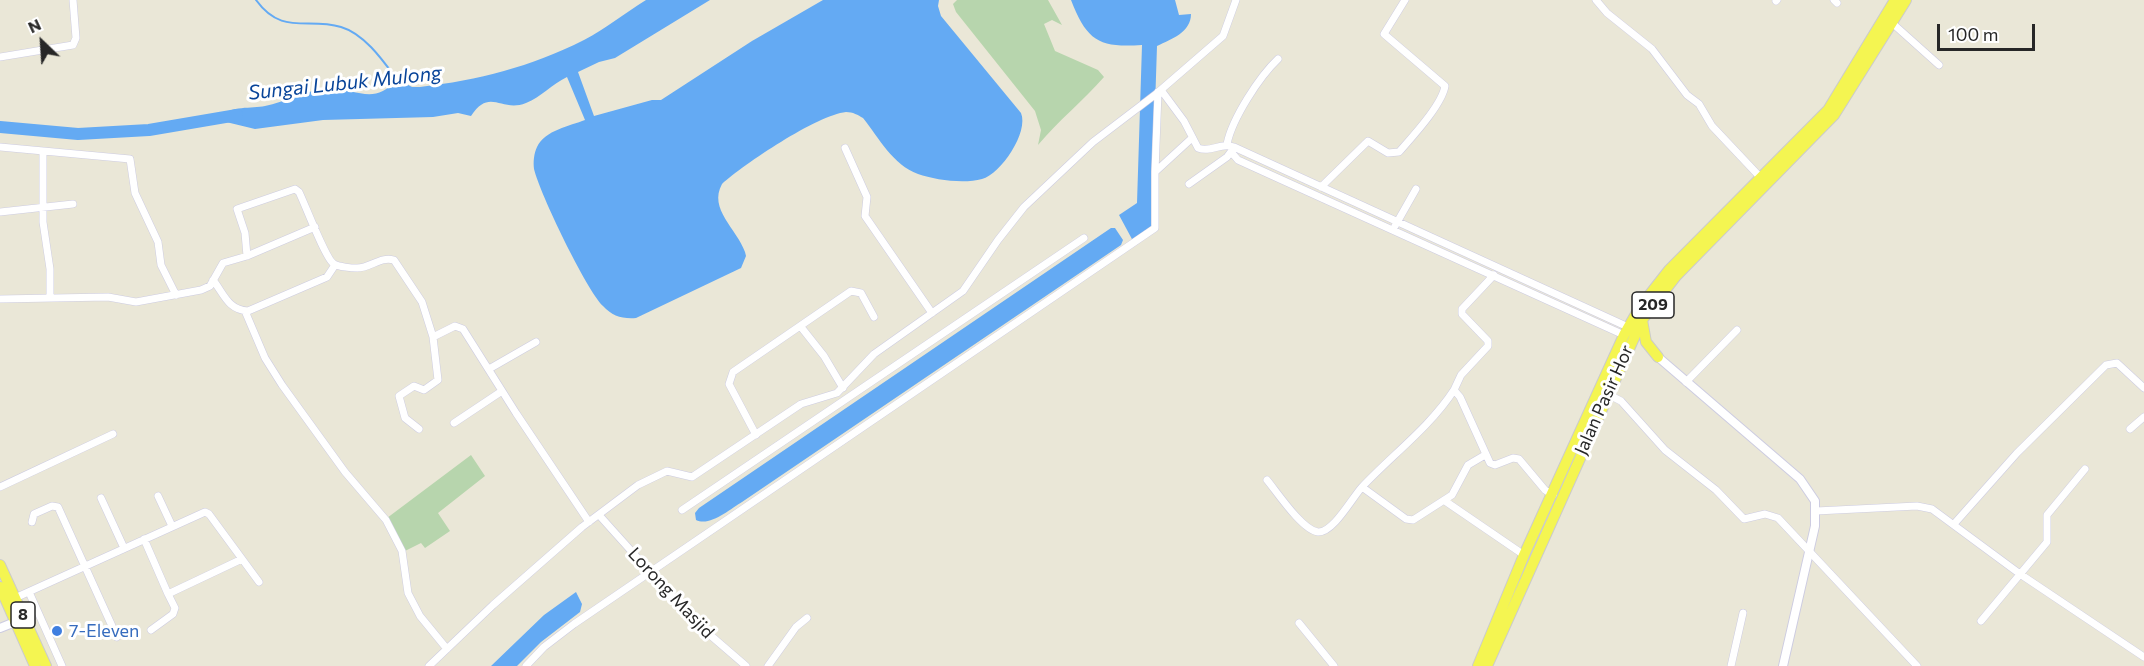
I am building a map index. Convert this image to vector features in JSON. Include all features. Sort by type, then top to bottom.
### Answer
[{"type":"main road","name":"Jalan Pasir Hor","points":[[1478,666],[1524,555],[1626,331],[1669,270],[1828,110],[1895,0]]},
{"type":"main road","name":"Jalan Pasir Hor","points":[[1487,666],[1625,352],[1642,320],[1676,276],[1834,115],[1906,0]]},
{"type":"main road","points":[[1642,320],[1646,342],[1658,357]]},
{"type":"main road","points":[[1625,352],[1639,348],[1658,357]]},
{"type":"main road","name":"8","points":[[0,565],[48,666]]},
{"type":"main road","name":"8","points":[[0,587],[35,666]]},
{"type":"street","points":[[0,57],[73,45],[76,40],[73,0]]},
{"type":"street","points":[[429,666],[515,585],[590,522],[657,474],[667,471],[692,477],[807,400],[827,398],[843,388],[867,360],[963,291],[1024,207],[1093,142],[1158,92],[1223,36],[1236,0]]},
{"type":"street","points":[[1322,187],[1368,141],[1388,153],[1399,152],[1424,122],[1444,92],[1445,86],[1384,34],[1404,0]]},
{"type":"street","points":[[1596,0],[1607,13],[1652,49],[1686,95],[1699,104],[1712,126],[1761,178]]},
{"type":"street","points":[[1891,22],[1939,64]]},
{"type":"street","points":[[1278,59],[1252,93],[1232,129],[1231,148],[1238,160],[1494,275],[1626,331]]},
{"type":"street","points":[[1158,92],[1179,114],[1196,145],[1203,150],[1231,148],[1398,222],[1626,331]]},
{"type":"street","points":[[526,666],[544,647],[573,624],[1155,228],[1158,92]]},
{"type":"street","points":[[1155,172],[1192,138]]},
{"type":"street","points":[[0,147],[43,153],[127,158],[132,161],[135,193],[158,243],[161,265],[177,295]]},
{"type":"street","points":[[845,148],[867,197],[865,216],[932,313]]},
{"type":"street","points":[[1189,184],[1231,148]]},
{"type":"street","points":[[43,153],[50,297]]},
{"type":"street","points":[[247,256],[244,233],[237,209],[295,189],[299,192],[315,226],[326,256],[334,265],[357,268],[385,259],[394,260],[422,302],[433,337],[439,372],[437,381],[424,390],[412,387],[399,396],[405,418],[419,429]]},
{"type":"street","points":[[1393,230],[1416,189]]},
{"type":"street","points":[[0,212],[73,204]]},
{"type":"street","points":[[0,299],[108,297],[136,302],[201,290],[210,286],[223,263],[247,256],[315,226]]},
{"type":"street","points":[[682,510],[1084,238]]},
{"type":"street","points":[[245,311],[327,277],[334,265]]},
{"type":"street","points":[[1267,480],[1308,528],[1318,532],[1328,530],[1362,487],[1439,410],[1454,390],[1461,375],[1488,346],[1488,341],[1462,314],[1462,309],[1494,275]]},
{"type":"street","points":[[213,280],[230,304],[245,311],[265,358],[282,385],[345,472],[386,520],[402,551],[408,593],[420,616],[447,649]]},
{"type":"street","points":[[756,435],[729,384],[730,375],[851,291],[856,290],[861,293],[874,317]]},
{"type":"street","points":[[433,337],[455,326],[460,327],[590,522]]},
{"type":"street","points":[[801,327],[824,356],[843,388]]},
{"type":"street","points":[[1686,382],[1737,330]]},
{"type":"street","points":[[489,369],[536,342]]},
{"type":"street","points":[[1658,357],[1807,486],[1815,501],[1816,511],[1809,553],[1783,666]]},
{"type":"street","points":[[1954,524],[2017,453],[2101,369],[2111,363],[2117,363],[2144,388]]},
{"type":"street","points":[[1454,390],[1473,425],[1485,455],[1496,465],[1513,458],[1519,459],[1552,495]]},
{"type":"street","points":[[454,423],[502,391]]},
{"type":"street","points":[[1607,394],[1621,401],[1665,450],[1716,490],[1744,519],[1766,514],[1778,518],[1917,666]]},
{"type":"street","points":[[2130,429],[2144,417]]},
{"type":"street","points":[[0,487],[113,434]]},
{"type":"street","points":[[1362,487],[1409,520],[1417,519],[1445,501],[1460,484],[1468,465],[1485,455]]},
{"type":"street","points":[[1981,621],[2046,542],[2048,515],[2085,470]]},
{"type":"street","points":[[158,496],[172,526]]},
{"type":"street","points":[[101,498],[124,548]]},
{"type":"street","points":[[1445,501],[1524,555]]},
{"type":"street","points":[[32,522],[34,514],[52,506],[58,507],[117,636]]},
{"type":"street","points":[[1816,511],[1925,506],[1954,524],[2020,574],[2144,657]]},
{"type":"street","points":[[15,598],[172,526],[208,513],[259,582]]},
{"type":"street","name":"Lorong Masjid","points":[[599,515],[713,639],[746,666]]},
{"type":"street","points":[[144,539],[175,608],[173,614],[151,630]]},
{"type":"street","points":[[168,594],[242,559]]},
{"type":"street","points":[[29,592],[61,664],[48,666]]},
{"type":"street","points":[[1731,666],[1743,613]]},
{"type":"street","points":[[768,666],[796,627],[807,618]]},
{"type":"street","points":[[0,628],[15,622]]},
{"type":"street","points":[[1299,623],[1334,666]]},
{"type":"green space","points":[[957,0],[1048,0],[1062,25],[1052,20],[1044,24],[1055,51],[1098,70],[1104,77],[1038,145],[1041,130],[1035,111],[956,12],[953,4]]},
{"type":"green space","points":[[471,455],[485,476],[438,513],[450,531],[425,548],[421,543],[405,551],[387,518]]},
{"type":"water","points":[[646,0],[710,0],[615,58],[599,62],[578,72],[594,116],[652,100],[661,100],[752,41],[823,0],[939,0],[941,16],[1021,113],[1021,131],[1005,161],[989,176],[975,180],[950,181],[909,170],[894,158],[863,118],[855,114],[846,112],[817,122],[763,153],[722,184],[719,193],[721,210],[746,256],[741,268],[636,318],[631,318],[610,312],[595,296],[564,240],[534,169],[535,152],[546,136],[558,129],[585,120],[567,77],[526,103],[510,105],[496,102],[484,103],[471,116],[458,113],[433,117],[323,120],[255,129],[226,122],[221,117],[235,109],[265,106],[316,90],[335,89],[372,94],[388,88],[397,79],[412,87],[420,87],[504,71],[544,58],[584,40]]},
{"type":"water","points":[[1071,0],[1175,0],[1179,15],[1191,14],[1188,26],[1184,30],[1157,46],[1151,229],[1133,241],[1119,215],[1137,203],[1142,45],[1115,45],[1096,39],[1083,25]]},
{"type":"water","points":[[1111,228],[1115,228],[1123,240],[1121,245],[726,513],[707,521],[696,520],[695,513],[699,508]]},
{"type":"water","points":[[576,592],[582,604],[580,612],[541,642],[517,666],[491,666],[544,615]]},
{"type":"waterway","points":[[256,0],[275,18],[285,22],[329,24],[350,31],[366,42],[398,81]]},
{"type":"waterway","name":"Sungai Lubuk Mulong","points":[[0,127],[78,134],[149,130],[237,115]]},
{"type":"place","name":"7-Eleven","points":[[57,631]]}]
